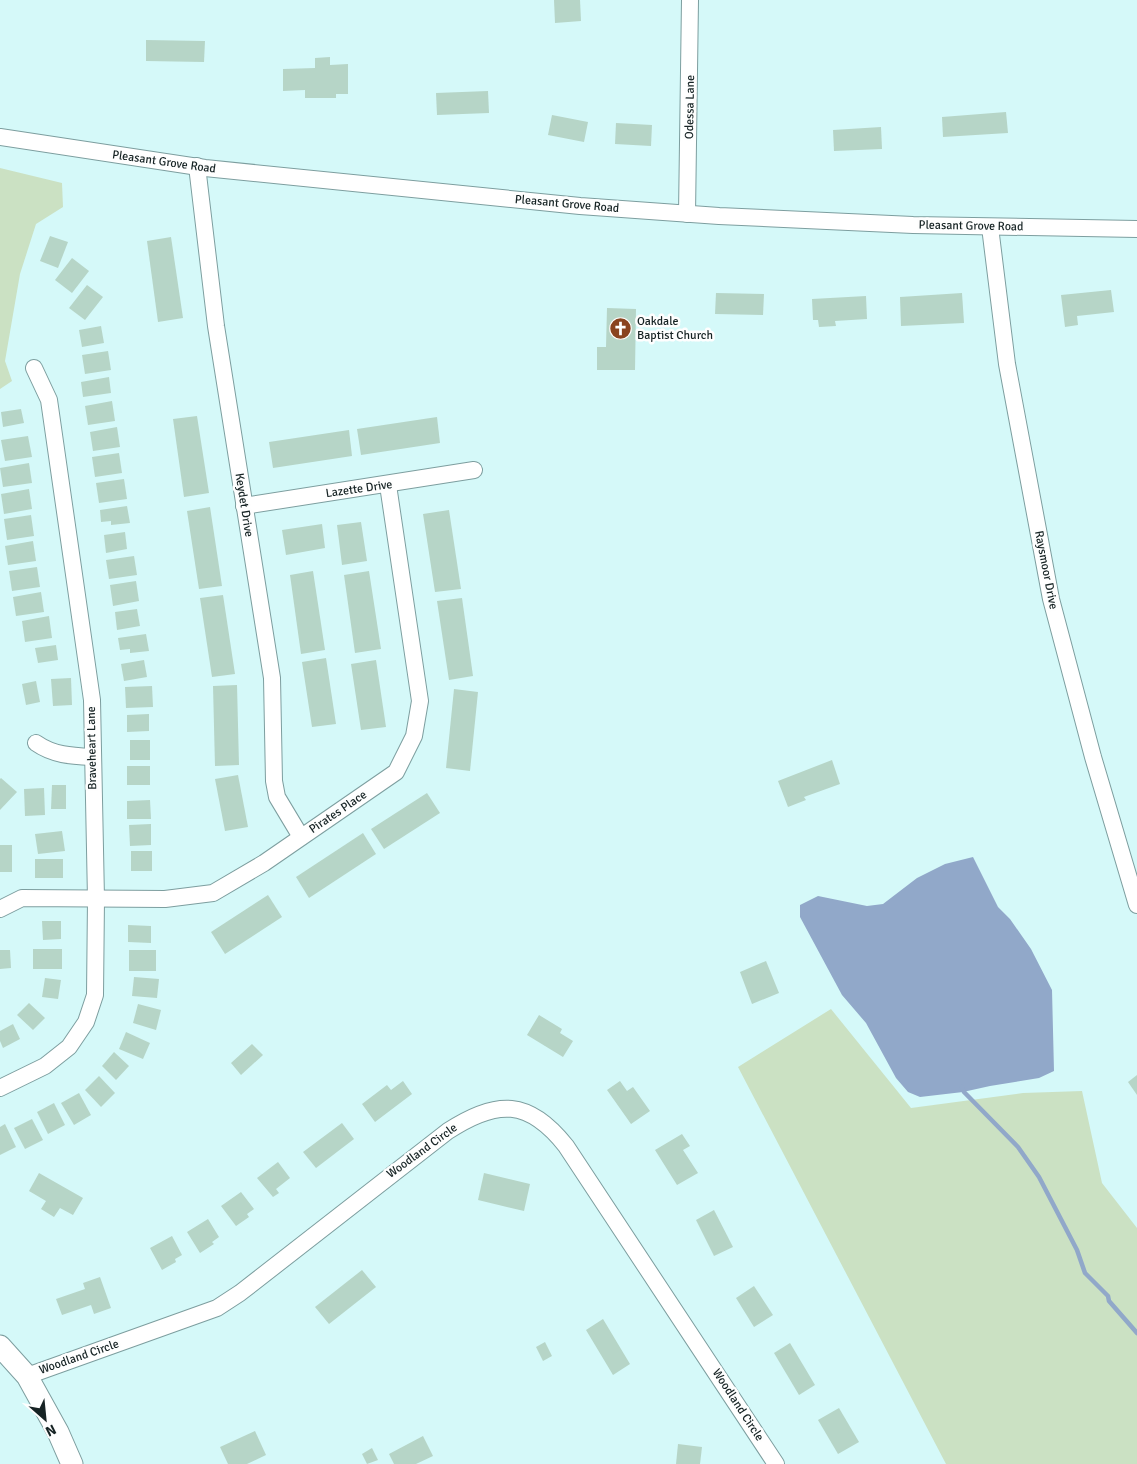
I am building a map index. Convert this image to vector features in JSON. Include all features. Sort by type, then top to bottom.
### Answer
[{"type":"main road","points":[[0,1346],[27,1376],[58,1432],[72,1464]]},
{"type":"street","name":"Odessa Lane","points":[[687,214],[690,0]]},
{"type":"street","name":"Pleasant Grove Road","points":[[0,138],[197,166],[580,206],[687,214],[913,225],[1137,229]]},
{"type":"street","name":"Keydet Drive","points":[[197,166],[216,326],[272,678],[274,781],[278,797],[301,837]]},
{"type":"street","name":"Raysmoor Drive","points":[[990,227],[1008,373],[1051,599],[1082,716],[1137,905]]},
{"type":"street","name":"Braveheart Lane","points":[[0,1088],[45,1066],[59,1056],[81,1032],[95,995],[96,899],[90,681],[49,400],[34,368]]},
{"type":"street","name":"Lazette Drive","points":[[244,506],[388,485],[474,470]]},
{"type":"street","name":"Pirates Place","points":[[0,910],[22,898],[165,899],[213,893],[301,837],[396,772],[414,736],[420,701],[388,485]]},
{"type":"street","points":[[36,743],[47,751],[64,755],[92,757]]},
{"type":"street","name":"Woodland Circle","points":[[27,1376],[217,1308],[240,1293],[448,1130],[483,1112],[502,1109],[518,1110],[542,1120],[566,1146],[776,1464]]},
{"type":"green space","points":[[0,168],[62,183],[63,207],[36,224],[20,274],[5,361],[12,381],[0,389]]},
{"type":"green space","points":[[831,1009],[911,1108],[1023,1093],[1082,1091],[1102,1183],[1137,1228],[1137,1464],[946,1464],[738,1067]]},
{"type":"water","points":[[973,857],[998,907],[1010,919],[1031,949],[1052,990],[1054,1071],[1039,1078],[963,1092],[920,1097],[908,1092],[896,1078],[866,1023],[842,995],[800,917],[800,905],[818,896],[867,906],[883,904],[917,878],[945,864]]},
{"type":"building","points":[[554,0],[580,0],[581,21],[555,23]]},
{"type":"building","points":[[146,40],[205,41],[204,62],[146,61]]},
{"type":"building","points":[[330,57],[330,65],[348,64],[348,94],[336,94],[336,98],[305,98],[305,90],[283,91],[283,69],[315,68],[315,58]]},
{"type":"building","points":[[488,91],[489,113],[437,115],[436,93]]},
{"type":"building","points":[[1006,112],[1008,133],[943,137],[942,117]]},
{"type":"building","points":[[552,115],[588,122],[584,142],[548,135]]},
{"type":"building","points":[[616,123],[652,125],[651,146],[615,144]]},
{"type":"building","points":[[881,127],[882,149],[834,151],[833,130]]},
{"type":"building","points":[[50,236],[68,242],[58,268],[40,261]]},
{"type":"building","points":[[171,237],[183,318],[158,322],[147,241]]},
{"type":"building","points":[[72,258],[89,271],[72,293],[55,280]]},
{"type":"building","points":[[87,285],[103,297],[85,320],[69,308]]},
{"type":"building","points":[[1111,290],[1114,312],[1077,316],[1078,325],[1065,327],[1061,295]]},
{"type":"building","points":[[716,293],[764,294],[763,315],[715,314]]},
{"type":"building","points":[[962,293],[964,323],[901,326],[900,297]]},
{"type":"building","points":[[866,296],[867,319],[835,321],[836,326],[819,327],[818,320],[813,320],[812,299]]},
{"type":"building","name":"Oakdale Baptist Church","points":[[607,308],[636,309],[635,370],[597,370],[597,347],[606,347]]},
{"type":"building","points":[[101,326],[104,343],[82,347],[79,330]]},
{"type":"building","points":[[108,351],[111,370],[85,374],[82,355]]},
{"type":"building","points":[[109,377],[111,393],[83,397],[81,382]]},
{"type":"building","points":[[112,401],[115,421],[88,425],[85,406]]},
{"type":"building","points":[[21,409],[24,423],[3,427],[1,412]]},
{"type":"building","points":[[197,416],[209,493],[184,497],[173,419]]},
{"type":"building","points":[[437,417],[440,443],[361,455],[357,429]]},
{"type":"building","points":[[117,427],[120,447],[93,451],[90,432]]},
{"type":"building","points":[[349,430],[352,456],[273,468],[269,442]]},
{"type":"building","points":[[28,436],[32,457],[5,461],[1,440]]},
{"type":"building","points":[[119,453],[122,473],[95,477],[92,457]]},
{"type":"building","points":[[29,463],[32,483],[3,487],[0,468]]},
{"type":"building","points":[[124,479],[127,499],[99,503],[96,483]]},
{"type":"building","points":[[29,489],[32,509],[4,514],[1,494]]},
{"type":"building","points":[[127,506],[130,523],[111,525],[111,521],[101,522],[100,510]]},
{"type":"building","points":[[210,507],[222,586],[199,589],[187,511]]},
{"type":"building","points":[[449,510],[461,589],[435,592],[423,514]]},
{"type":"building","points":[[31,515],[34,536],[7,540],[4,519]]},
{"type":"building","points":[[361,522],[367,561],[342,565],[337,525]]},
{"type":"building","points":[[322,524],[325,548],[286,555],[282,530]]},
{"type":"building","points":[[125,532],[127,549],[106,553],[104,535]]},
{"type":"building","points":[[33,541],[36,561],[8,565],[5,546]]},
{"type":"building","points":[[134,556],[137,575],[109,579],[106,560]]},
{"type":"building","points":[[37,567],[40,587],[12,591],[9,571]]},
{"type":"building","points":[[313,571],[325,650],[301,654],[290,575]]},
{"type":"building","points":[[369,571],[381,649],[355,653],[344,575]]},
{"type":"building","points":[[136,581],[139,601],[113,606],[110,585]]},
{"type":"building","points":[[41,592],[44,612],[16,616],[13,597]]},
{"type":"building","points":[[223,595],[235,674],[212,677],[200,598]]},
{"type":"building","points":[[462,598],[473,676],[449,680],[437,601]]},
{"type":"building","points":[[137,609],[140,626],[117,630],[115,612]]},
{"type":"building","points":[[49,616],[52,638],[25,642],[22,621]]},
{"type":"building","points":[[146,634],[149,651],[130,653],[130,649],[120,650],[118,638]]},
{"type":"building","points":[[56,645],[58,660],[38,663],[35,648]]},
{"type":"building","points":[[326,658],[336,724],[312,727],[302,662]]},
{"type":"building","points":[[144,660],[147,677],[124,681],[121,664]]},
{"type":"building","points":[[376,660],[386,727],[361,730],[351,664]]},
{"type":"building","points":[[71,678],[72,705],[53,706],[51,679]]},
{"type":"building","points":[[36,681],[40,702],[26,705],[22,684]]},
{"type":"building","points":[[237,685],[239,765],[215,766],[213,686]]},
{"type":"building","points":[[152,686],[153,707],[126,708],[125,687]]},
{"type":"building","points":[[454,689],[478,692],[470,771],[446,768]]},
{"type":"building","points":[[149,714],[149,731],[127,732],[127,715]]},
{"type":"building","points":[[130,740],[150,740],[150,760],[130,760]]},
{"type":"building","points":[[832,760],[840,784],[804,797],[806,800],[788,807],[778,781]]},
{"type":"building","points":[[127,766],[150,766],[150,785],[127,785]]},
{"type":"building","points":[[238,775],[248,827],[225,831],[215,779]]},
{"type":"building","points":[[0,779],[17,792],[0,810]]},
{"type":"building","points":[[52,785],[66,785],[66,809],[51,809]]},
{"type":"building","points":[[44,788],[45,815],[25,816],[24,789]]},
{"type":"building","points":[[427,793],[440,813],[384,849],[371,829]]},
{"type":"building","points":[[150,800],[151,819],[127,819],[127,801]]},
{"type":"building","points":[[151,824],[151,845],[130,846],[129,825]]},
{"type":"building","points":[[62,831],[65,851],[38,854],[35,834]]},
{"type":"building","points":[[363,833],[376,854],[309,898],[296,877]]},
{"type":"building","points":[[0,845],[12,845],[12,872],[0,872]]},
{"type":"building","points":[[131,851],[152,851],[152,871],[131,871]]},
{"type":"building","points":[[35,859],[63,859],[63,878],[35,878]]},
{"type":"building","points":[[268,895],[282,917],[225,954],[211,932]]},
{"type":"building","points":[[42,921],[61,921],[61,939],[43,940]]},
{"type":"building","points":[[128,925],[151,926],[151,943],[128,942]]},
{"type":"building","points":[[33,949],[62,949],[62,969],[33,969]]},
{"type":"building","points":[[0,950],[10,950],[11,968],[0,969]]},
{"type":"building","points":[[129,950],[156,950],[156,971],[129,971]]},
{"type":"building","points":[[766,961],[779,993],[752,1004],[740,972]]},
{"type":"building","points":[[134,977],[159,979],[157,998],[132,996]]},
{"type":"building","points":[[45,978],[61,980],[58,999],[42,997]]},
{"type":"building","points":[[29,1003],[45,1018],[33,1030],[17,1015]]},
{"type":"building","points":[[138,1004],[161,1010],[156,1030],[133,1023]]},
{"type":"building","points":[[539,1015],[562,1029],[560,1033],[573,1041],[563,1057],[527,1035]]},
{"type":"building","points":[[13,1024],[20,1039],[3,1048],[0,1041],[0,1031]]},
{"type":"building","points":[[126,1032],[150,1043],[143,1059],[119,1049]]},
{"type":"building","points":[[252,1044],[263,1055],[241,1075],[231,1063]]},
{"type":"building","points":[[114,1052],[129,1066],[116,1080],[102,1066]]},
{"type":"building","points":[[1137,1075],[1137,1095],[1128,1082]]},
{"type":"building","points":[[99,1076],[115,1093],[101,1107],[85,1090]]},
{"type":"building","points":[[403,1081],[412,1094],[375,1122],[362,1104],[387,1085],[391,1090]]},
{"type":"building","points":[[620,1081],[627,1091],[633,1087],[650,1111],[631,1124],[607,1090]]},
{"type":"building","points":[[79,1093],[91,1115],[74,1125],[61,1103]]},
{"type":"building","points":[[54,1103],[65,1125],[48,1134],[37,1112]]},
{"type":"building","points":[[32,1119],[43,1140],[25,1149],[14,1128]]},
{"type":"building","points":[[342,1123],[354,1139],[316,1168],[303,1152]]},
{"type":"building","points":[[5,1124],[16,1147],[0,1155],[0,1127]]},
{"type":"building","points":[[682,1134],[690,1146],[683,1150],[698,1173],[677,1185],[655,1150]]},
{"type":"building","points":[[278,1162],[290,1178],[276,1189],[279,1193],[273,1197],[257,1178]]},
{"type":"building","points":[[39,1173],[83,1198],[73,1215],[60,1208],[54,1217],[41,1209],[46,1201],[29,1191]]},
{"type":"building","points":[[484,1173],[530,1184],[524,1211],[478,1200]]},
{"type":"building","points":[[241,1192],[254,1209],[247,1214],[249,1217],[236,1226],[221,1206]]},
{"type":"building","points":[[714,1210],[733,1247],[714,1256],[696,1220]]},
{"type":"building","points":[[208,1219],[219,1237],[212,1242],[214,1244],[200,1253],[187,1232]]},
{"type":"building","points":[[172,1236],[182,1255],[175,1259],[176,1262],[162,1270],[150,1248]]},
{"type":"building","points":[[362,1270],[376,1287],[329,1324],[315,1307]]},
{"type":"building","points":[[100,1277],[111,1308],[94,1314],[91,1305],[62,1315],[56,1299],[85,1289],[83,1283]]},
{"type":"building","points":[[754,1286],[773,1315],[754,1327],[736,1298]]},
{"type":"building","points":[[603,1319],[630,1364],[613,1375],[586,1330]]},
{"type":"building","points":[[545,1342],[552,1356],[543,1361],[536,1347]]},
{"type":"building","points":[[790,1343],[815,1385],[799,1395],[774,1353]]},
{"type":"building","points":[[839,1408],[859,1442],[838,1454],[818,1420]]},
{"type":"building","points":[[255,1431],[266,1455],[247,1464],[228,1464],[220,1447]]},
{"type":"building","points":[[423,1436],[433,1456],[416,1464],[394,1464],[389,1454]]},
{"type":"building","points":[[678,1444],[702,1447],[700,1464],[676,1464]]},
{"type":"building","points":[[372,1448],[378,1460],[367,1464],[362,1454]]},
{"type":"waterway","points":[[962,1087],[964,1092],[1018,1147],[1039,1177],[1077,1250],[1085,1273],[1108,1296],[1109,1301],[1137,1333]]},
{"type":"place","name":"Oakdale Baptist Church","points":[[621,328]]}]
